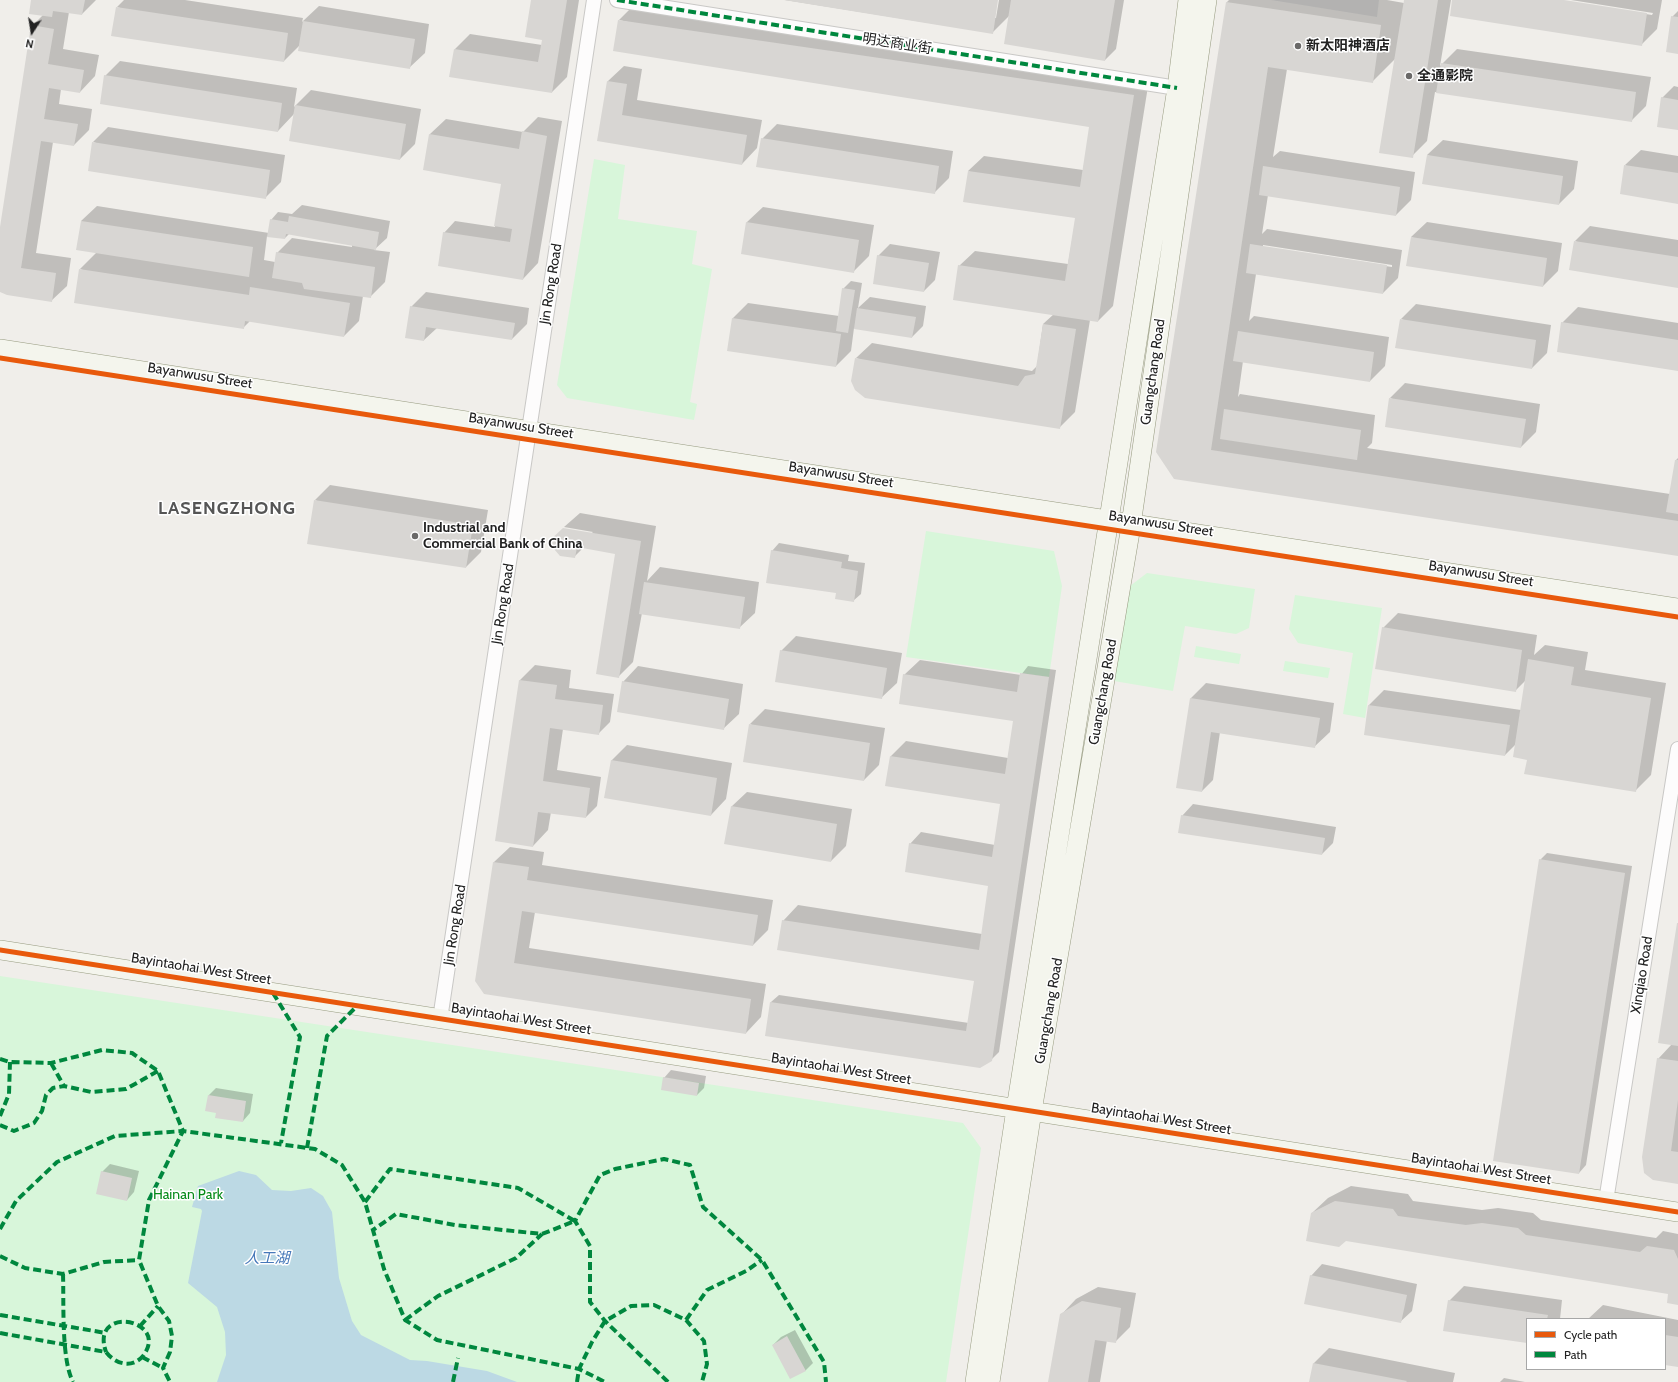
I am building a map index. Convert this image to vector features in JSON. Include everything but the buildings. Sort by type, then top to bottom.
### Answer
[{"type":"street","name":"Jin Rong Road","points":[[440,1019],[594,0]]},
{"type":"street","name":"明达商业街","points":[[617,0],[1177,88]]},
{"type":"street","name":"Guangchang Road","points":[[990,1382],[1024,1110],[1110,524],[1177,88],[1188,0]]},
{"type":"street","name":"Guangchang Road","points":[[975,1382],[1131,528],[1207,0]]},
{"type":"street","name":"Bayanwusu Street","points":[[0,349],[529,435]]},
{"type":"street","name":"Bayanwusu Street","points":[[0,358],[529,435],[1110,524],[1678,617]]},
{"type":"street","name":"Bayanwusu Street","points":[[1131,528],[1678,608]]},
{"type":"street","name":"Xinqiao Road","points":[[1606,1201],[1678,749]]},
{"type":"street","name":"Bayintaohai West Street","points":[[0,950],[1678,1212]]},
{"type":"green space","points":[[594,159],[625,165],[618,219],[697,231],[692,264],[712,269],[690,402],[697,404],[694,420],[567,398],[557,385]]},
{"type":"green space","points":[[926,531],[1054,551],[1062,586],[1049,677],[906,657]]},
{"type":"green space","points":[[1147,573],[1255,589],[1249,628],[1236,634],[1185,626],[1173,691],[1114,681],[1130,586]]},
{"type":"green space","points":[[1295,595],[1382,608],[1365,718],[1343,714],[1353,653],[1298,643],[1289,629]]},
{"type":"green space","points":[[1196,646],[1241,654],[1239,664],[1194,657]]},
{"type":"green space","points":[[1285,661],[1330,668],[1328,678],[1283,671]]},
{"type":"green space","name":"Hainan Park","points":[[0,976],[963,1123],[981,1148],[946,1382],[0,1382]]},
{"type":"shaded area","points":[[1271,0],[1379,0],[1377,17]]},
{"type":"water","name":"人工湖","points":[[239,1171],[256,1175],[272,1190],[291,1191],[311,1188],[323,1196],[332,1212],[339,1278],[352,1321],[361,1335],[410,1360],[427,1361],[487,1371],[517,1382],[217,1382],[226,1355],[225,1332],[217,1307],[188,1283],[202,1211],[201,1209],[192,1207],[198,1186]]},
{"type":"marked path","points":[[617,0],[1177,88]]},
{"type":"marked path","points":[[273,993],[300,1037],[281,1143]]},
{"type":"marked path","points":[[307,1148],[327,1036],[357,1006]]},
{"type":"marked path","points":[[0,1059],[10,1062],[51,1063],[102,1050],[132,1053],[158,1071],[183,1131],[149,1200],[139,1260],[158,1306],[169,1321],[172,1336],[170,1352],[163,1368],[170,1382]]},
{"type":"marked path","points":[[0,1116],[9,1094],[10,1062]]},
{"type":"marked path","points":[[51,1063],[64,1086]]},
{"type":"marked path","points":[[0,1125],[14,1131],[34,1123],[42,1111],[46,1095],[53,1088],[64,1086],[91,1092],[126,1089],[158,1071]]},
{"type":"marked path","points":[[0,1229],[16,1201],[57,1162],[115,1136],[183,1131],[315,1149],[342,1165],[365,1202],[384,1269],[405,1320],[437,1340],[579,1369],[605,1382]]},
{"type":"marked path","points":[[668,1382],[605,1321],[590,1302],[590,1246],[575,1221],[600,1175],[615,1169],[664,1159],[690,1165],[703,1207],[762,1260],[824,1362],[826,1382]]},
{"type":"marked path","points":[[365,1202],[390,1169],[518,1188],[575,1221],[542,1234],[455,1225],[396,1214],[373,1230]]},
{"type":"marked path","points":[[405,1320],[438,1296],[516,1258],[542,1234]]},
{"type":"marked path","points":[[0,1256],[25,1268],[63,1274],[104,1262],[139,1260]]},
{"type":"marked path","points":[[686,1320],[707,1290],[746,1271],[762,1260]]},
{"type":"marked path","points":[[63,1274],[65,1345],[69,1372],[73,1382]]},
{"type":"marked path","points":[[577,1382],[579,1369],[592,1342],[605,1321],[631,1306],[654,1305],[686,1320],[704,1341],[707,1364],[702,1382]]},
{"type":"marked path","points":[[140,1326],[158,1306]]},
{"type":"marked path","points":[[0,1315],[106,1333]]},
{"type":"marked path","points":[[0,1333],[106,1352],[114,1360],[129,1364],[134,1363],[143,1356],[149,1343],[147,1333],[139,1326],[129,1322],[118,1322],[109,1327],[104,1337],[106,1352]]},
{"type":"marked path","points":[[142,1357],[163,1368]]},
{"type":"marked path","points":[[453,1382],[458,1358]]},
{"type":"cycle path","points":[[0,358],[1678,617]]},
{"type":"cycle path","points":[[0,950],[1678,1212]]},
{"type":"place","name":"新太阳神酒店","points":[[1298,46]]},
{"type":"place","name":"全通影院","points":[[1409,76]]},
{"type":"place","name":"Industrial and Commercial Bank of China","points":[[415,536]]},
{"type":"district","name":"LASENGZHONG","points":[[227,509]]}]
